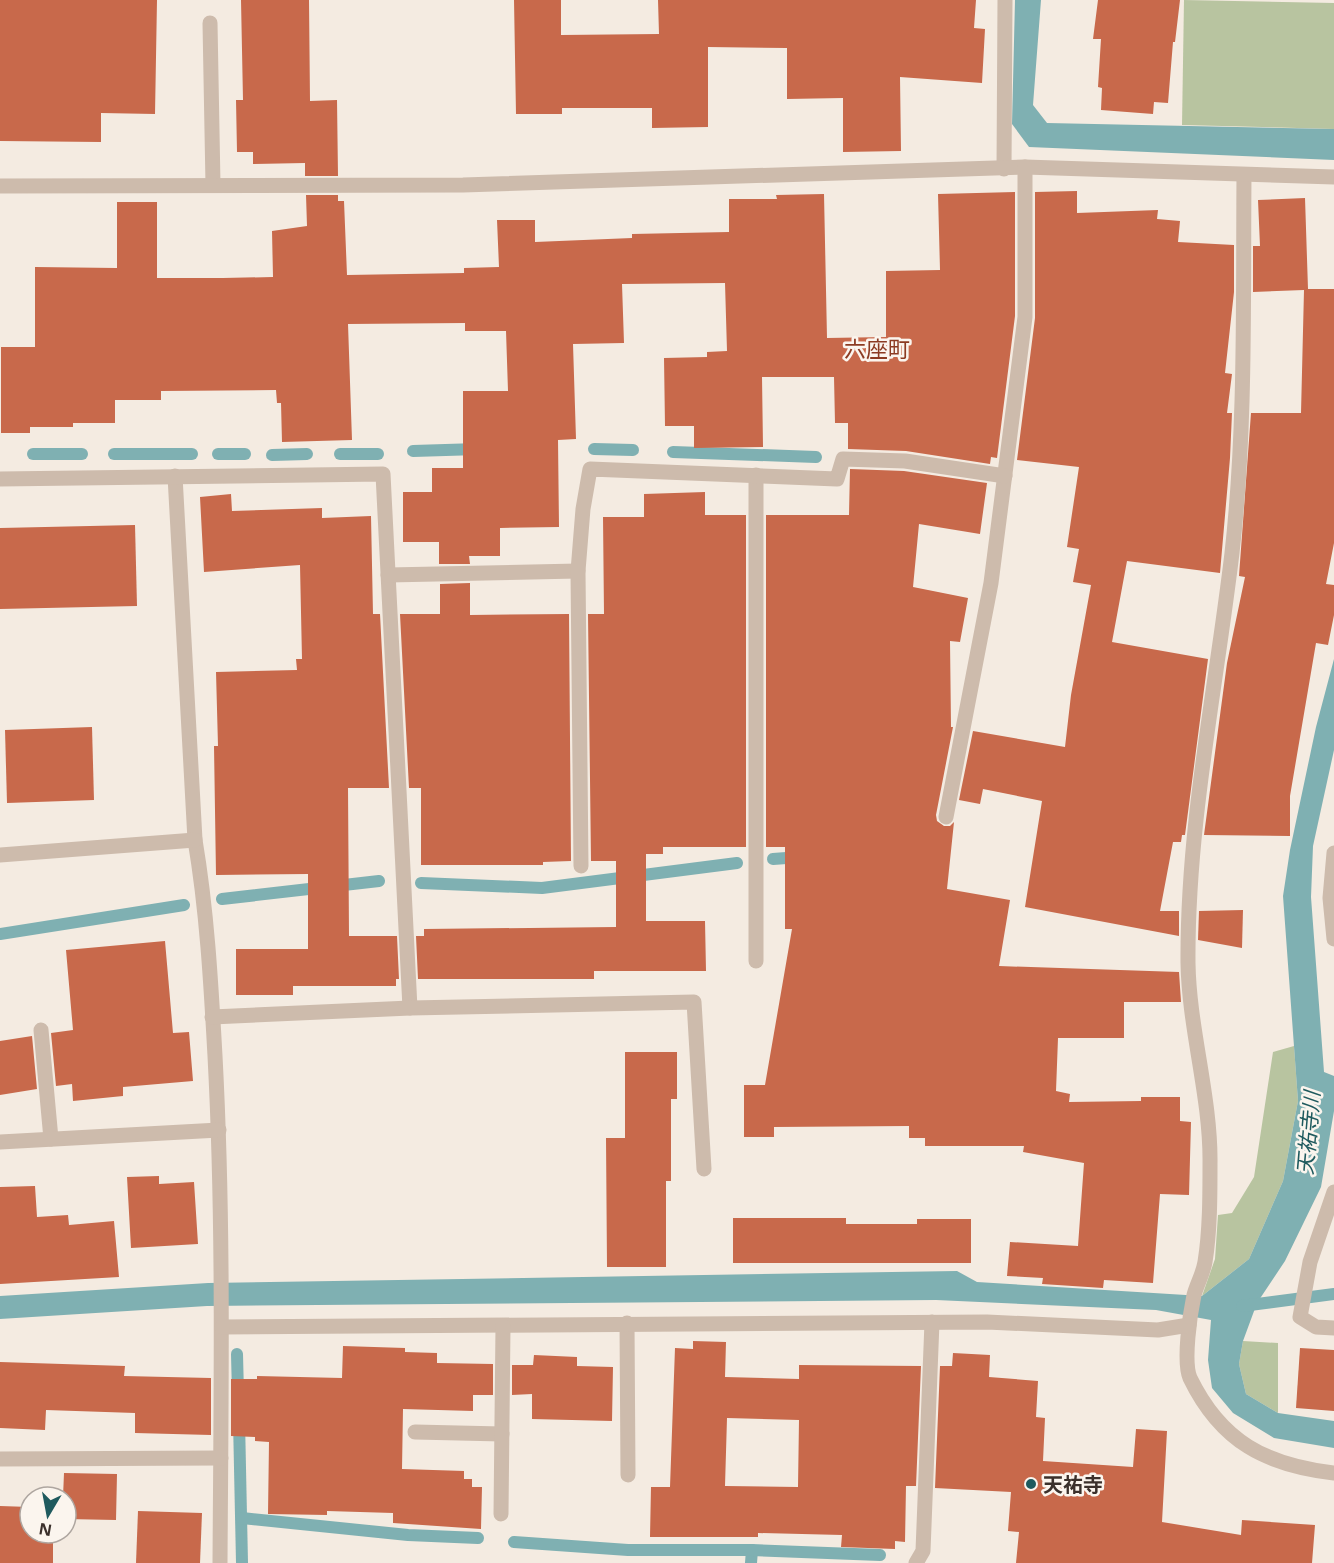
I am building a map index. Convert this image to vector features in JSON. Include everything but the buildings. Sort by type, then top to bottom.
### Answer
[{"type":"street","points":[[1004,169],[1005,0]]},
{"type":"street","points":[[210,23],[213,185]]},
{"type":"street","points":[[946,817],[991,583],[1025,317],[1025,167]]},
{"type":"street","points":[[0,186],[463,185],[1025,167],[1334,177]]},
{"type":"street","points":[[1244,175],[1242,393],[1232,550],[1211,704],[1192,874],[1188,965],[1210,1161],[1205,1264],[1194,1294],[1189,1325],[1188,1375],[1213,1414],[1233,1437],[1257,1454],[1316,1471],[1334,1473]]},
{"type":"street","points":[[582,866],[578,571],[590,469],[837,479],[843,459],[905,460],[1005,476]]},
{"type":"street","points":[[0,479],[383,474],[410,1008]]},
{"type":"street","points":[[756,475],[756,961]]},
{"type":"street","points":[[175,476],[195,840],[203,888],[219,1130],[222,1282],[220,1563]]},
{"type":"street","points":[[388,575],[578,571]]},
{"type":"street","points":[[0,855],[195,840]]},
{"type":"street","points":[[1334,853],[1330,898],[1334,939]]},
{"type":"street","points":[[212,1017],[410,1008],[694,1002],[704,1169]]},
{"type":"street","points":[[41,1030],[51,1139]]},
{"type":"street","points":[[0,1142],[219,1130]]},
{"type":"street","points":[[1334,1192],[1310,1262],[1300,1317],[1316,1327],[1334,1328]]},
{"type":"street","points":[[222,1319],[502,1326],[627,1323],[987,1322],[1158,1330],[1189,1325]]},
{"type":"street","points":[[916,1563],[923,1551],[932,1322]]},
{"type":"street","points":[[627,1323],[628,1475]]},
{"type":"street","points":[[501,1514],[502,1326]]},
{"type":"street","points":[[415,1432],[502,1434]]},
{"type":"street","points":[[0,1459],[221,1458]]},
{"type":"green space","points":[[1184,0],[1334,3],[1334,129],[1182,125]]},
{"type":"green space","points":[[1294,1046],[1298,1101],[1283,1181],[1249,1259],[1202,1296],[1215,1259],[1218,1215],[1232,1213],[1254,1177],[1273,1052]]},
{"type":"green space","points":[[1243,1341],[1278,1343],[1278,1413],[1246,1394],[1239,1364]]},
{"type":"water","points":[[1015,0],[1041,0],[1033,105],[1047,123],[1334,129],[1334,160],[1029,147],[1012,124]]},
{"type":"water","name":"天祐寺川","points":[[1334,659],[1334,750],[1313,846],[1311,897],[1324,1072],[1334,1076],[1334,1111],[1321,1187],[1285,1261],[1257,1303],[1243,1341],[1239,1364],[1246,1394],[1278,1413],[1334,1421],[1334,1448],[1274,1438],[1233,1413],[1212,1388],[1208,1360],[1211,1320],[1156,1310],[936,1300],[207,1306],[0,1319],[0,1296],[208,1283],[957,1271],[977,1282],[1202,1296],[1249,1259],[1283,1181],[1298,1101],[1283,896],[1290,850],[1316,727]]},
{"type":"waterway","points":[[413,451],[478,449]]},
{"type":"waterway","points":[[594,449],[633,450]]},
{"type":"waterway","points":[[673,452],[816,457]]},
{"type":"waterway","points":[[33,454],[82,454]]},
{"type":"waterway","points":[[114,454],[192,454]]},
{"type":"waterway","points":[[218,454],[245,454]]},
{"type":"waterway","points":[[272,455],[307,454]]},
{"type":"waterway","points":[[340,454],[378,454]]},
{"type":"waterway","points":[[773,859],[800,857]]},
{"type":"waterway","points":[[421,883],[542,888],[737,863]]},
{"type":"waterway","points":[[222,899],[379,881]]},
{"type":"waterway","points":[[0,934],[184,905]]},
{"type":"waterway","points":[[1242,1306],[1334,1294]]},
{"type":"waterway","points":[[237,1354],[238,1394]]},
{"type":"waterway","points":[[239,1420],[242,1563]]},
{"type":"waterway","points":[[242,1518],[408,1535],[478,1538]]},
{"type":"waterway","points":[[514,1542],[628,1550],[752,1550],[751,1563]]},
{"type":"waterway","points":[[752,1550],[880,1555]]},
{"type":"place","name":"天祐寺","points":[[1031,1484]]},
{"type":"district","name":"六座町","points":[[877,348]]}]
